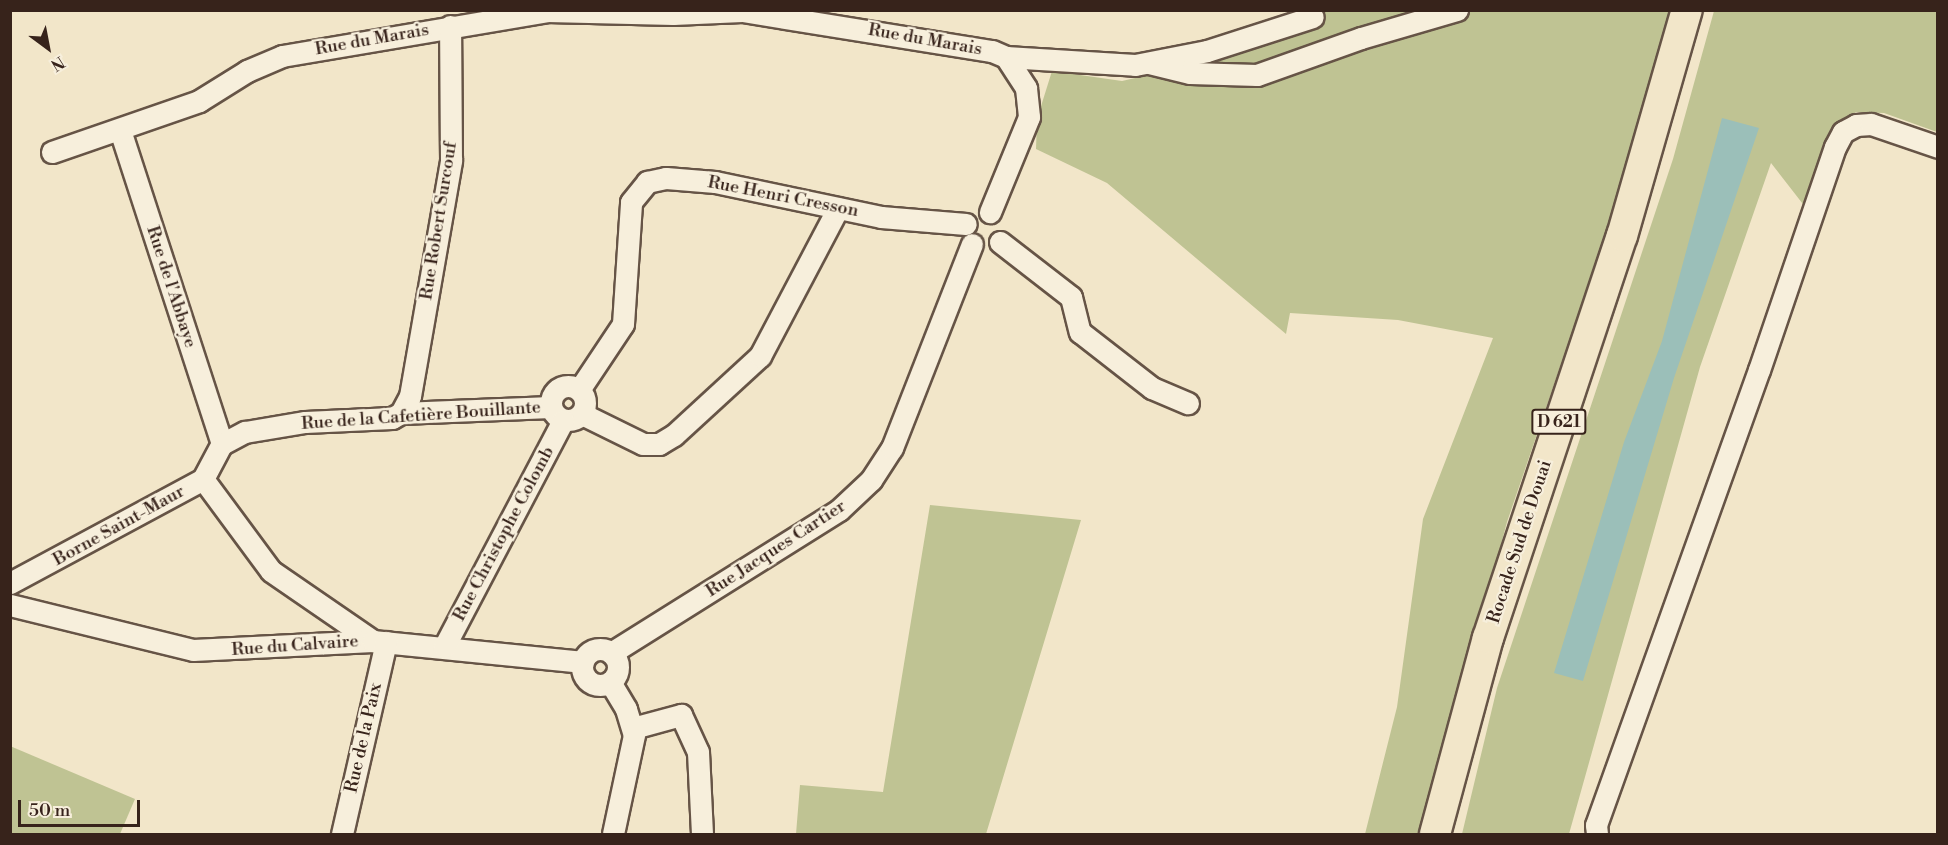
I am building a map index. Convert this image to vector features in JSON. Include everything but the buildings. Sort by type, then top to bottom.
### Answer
[{"type":"highway","name":"Rocade Sud de Douai","points":[[1435,834],[1488,638],[1623,236],[1687,10]]},
{"type":"highway","name":"Rocade Sud de Douai","points":[[1449,834],[1505,629],[1646,208],[1700,10]]},
{"type":"street","points":[[1149,63],[1190,73],[1257,75],[1361,38],[1457,10]]},
{"type":"street","name":"Rue du Marais","points":[[52,152],[120,130],[205,98],[247,70],[282,56],[547,11],[673,14],[742,11],[992,51],[1006,57],[1026,88],[1029,117],[990,212]]},
{"type":"street","points":[[1006,57],[1106,66],[1149,63],[1207,51],[1313,17]]},
{"type":"street","name":"Rue Robert Surcouf","points":[[401,413],[410,396],[451,160],[450,26]]},
{"type":"street","points":[[1597,834],[1596,825],[1755,381],[1835,147],[1843,132],[1856,125],[1871,124],[1938,147]]},
{"type":"street","name":"Rue de l'Abbaye","points":[[120,130],[222,444]]},
{"type":"street","name":"Rue Henri Cresson","points":[[579,390],[623,324],[631,202],[641,186],[660,178],[715,182],[969,234]]},
{"type":"street","points":[[565,414],[643,444],[659,444],[674,435],[760,357],[838,208]]},
{"type":"street","points":[[990,212],[1003,224],[1000,242],[987,249],[969,234],[974,214],[990,212]]},
{"type":"street","name":"Rue Jacques Cartier","points":[[611,652],[839,510],[865,487],[892,447],[969,234]]},
{"type":"street","points":[[1000,242],[1071,297],[1080,332],[1152,388],[1188,403]]},
{"type":"street","name":"Rue Christophe Colomb","points":[[444,648],[565,414],[552,396],[560,388],[579,390]]},
{"type":"street","points":[[565,414],[586,401],[579,390]]},
{"type":"street","name":"Rue de la Cafetière Bouillante","points":[[222,444],[238,434],[264,428],[392,418],[401,413],[565,414]]},
{"type":"street","name":"Borne Saint-Maur","points":[[10,583],[203,479],[222,444]]},
{"type":"street","name":"Borne Saint-Maur","points":[[203,479],[272,572],[380,641]]},
{"type":"street","name":"Borne Saint-Maur","points":[[14,606],[21,587],[35,571]]},
{"type":"street","name":"Rue du Calvaire","points":[[14,606],[193,650],[380,641],[583,662]]},
{"type":"street","name":"Rue de la Paix","points":[[342,834],[380,641]]},
{"type":"street","points":[[595,650],[611,652],[618,668],[610,682],[600,685],[590,681],[584,672],[583,662],[595,650]]},
{"type":"street","points":[[610,682],[633,728],[613,834]]},
{"type":"street","points":[[633,728],[681,715],[698,752],[702,834]]},
{"type":"green space","points":[[1323,11],[1676,11],[1674,34],[1507,522],[1424,834],[1365,834],[1397,707],[1423,519],[1493,338],[1398,320],[1290,313],[1286,334],[1107,183],[1036,149],[1037,119],[1052,71],[1122,81],[1188,66],[1322,22]]},
{"type":"green space","points":[[1714,11],[1937,11],[1937,132],[1884,113],[1856,112],[1842,122],[1806,208],[1771,163],[1700,367],[1569,834],[1462,834],[1497,688],[1673,159]]},
{"type":"green space","points":[[930,505],[1081,520],[986,834],[796,834],[800,785],[883,792]]},
{"type":"green space","points":[[10,746],[135,799],[120,834],[11,834]]},
{"type":"water","points":[[1722,118],[1759,128],[1674,378],[1583,681],[1554,673],[1624,442],[1662,341]]}]
